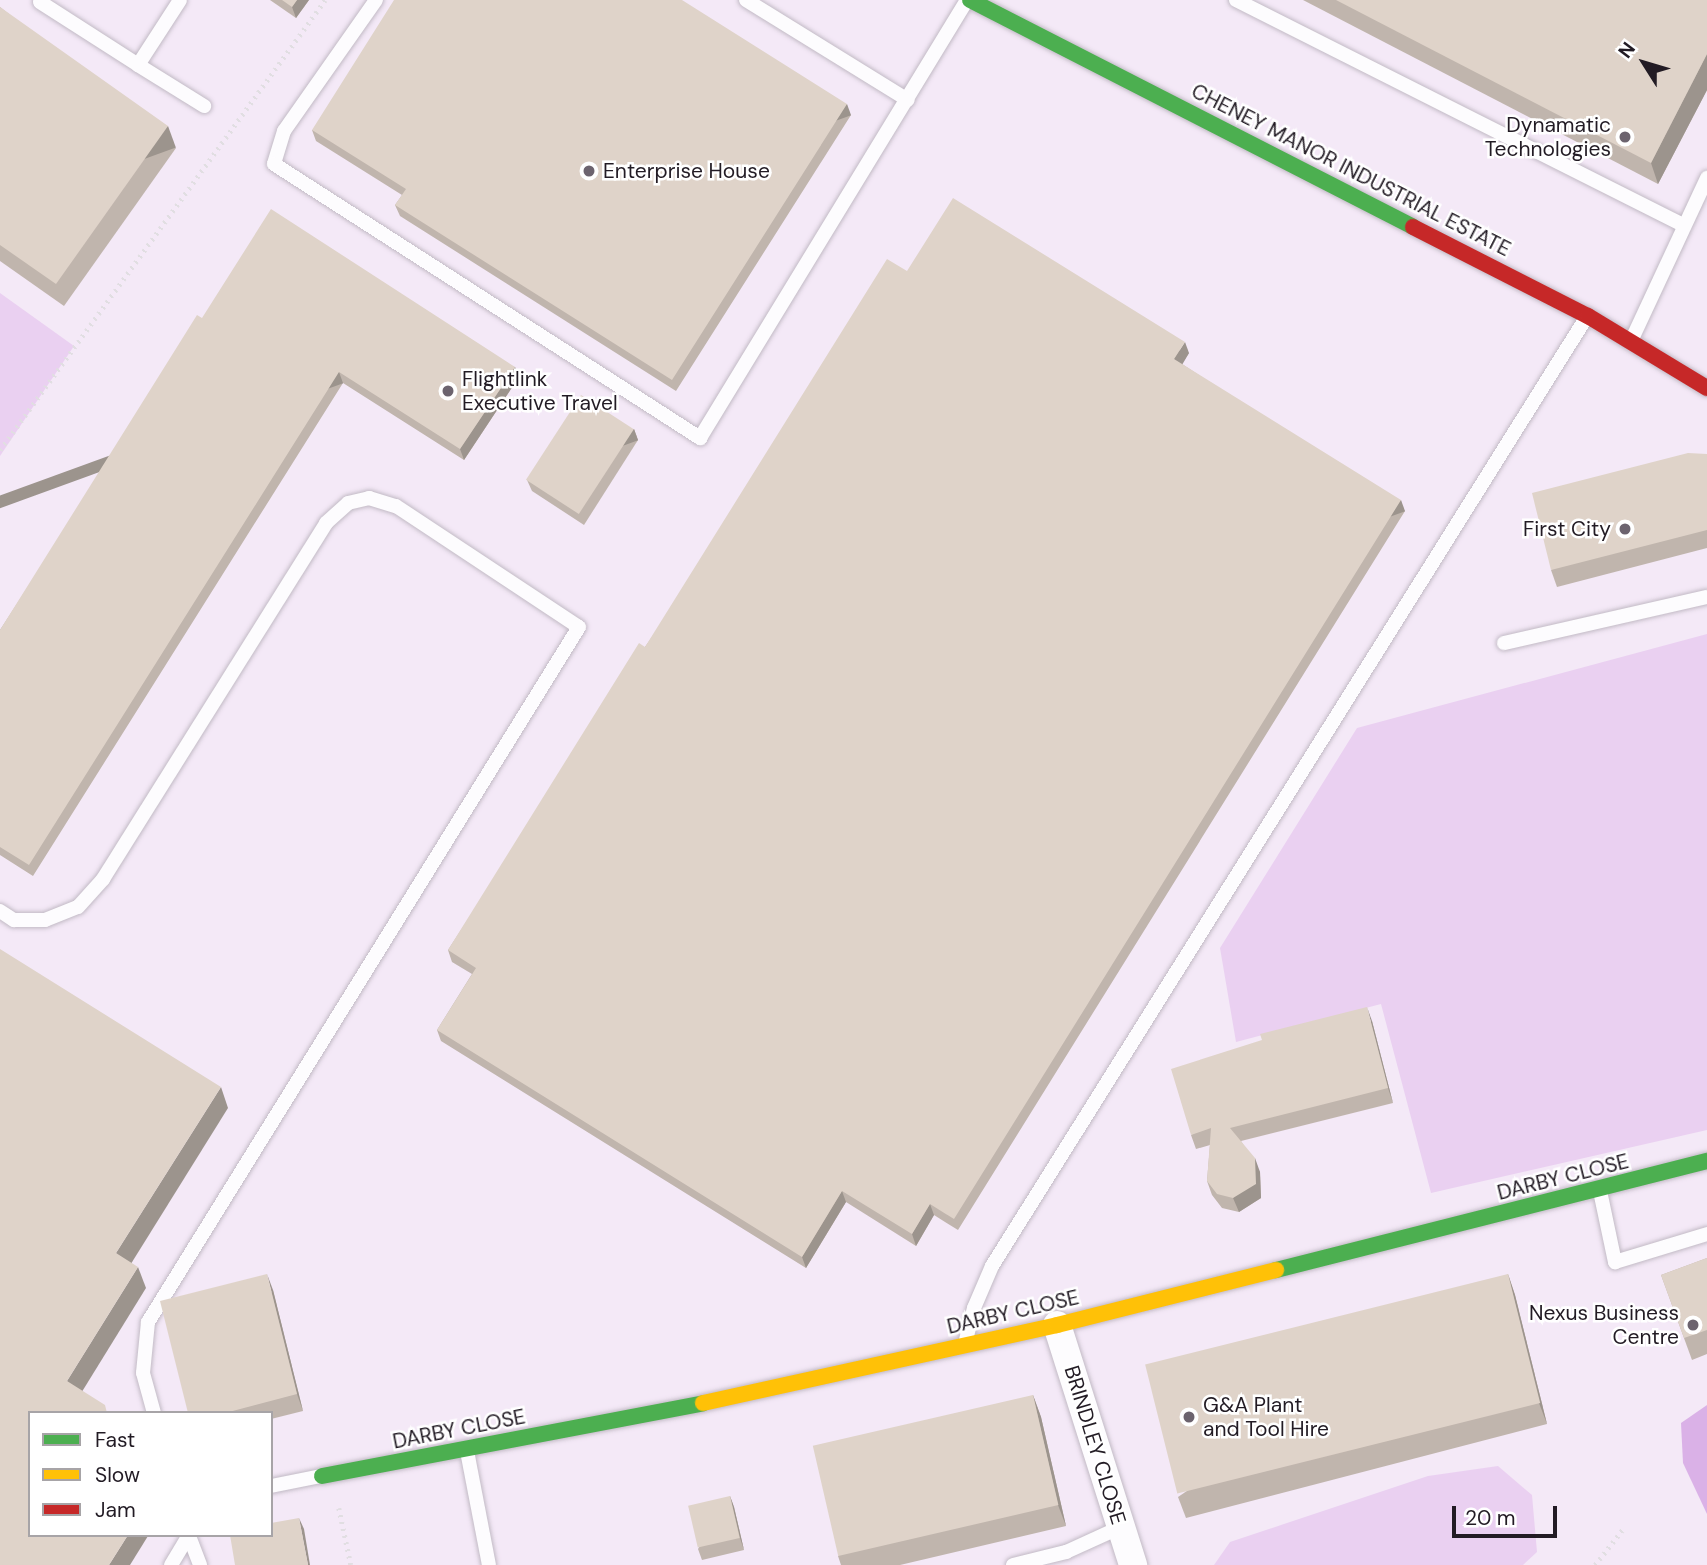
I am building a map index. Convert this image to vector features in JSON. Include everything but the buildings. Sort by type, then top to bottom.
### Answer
[{"type":"street","name":"CHENEY MANOR INDUSTRIAL ESTATE","points":[[968,0],[1588,316],[1707,388]]},
{"type":"street","name":"DARBY CLOSE","points":[[322,1476],[467,1450],[1058,1325],[1707,1161]]},
{"type":"street","name":"BRINDLEY CLOSE","points":[[1058,1325],[1133,1565]]},
{"type":"lane","points":[[376,0],[284,131],[274,164],[700,438],[968,0]]},
{"type":"lane","points":[[746,0],[908,100]]},
{"type":"lane","points":[[1236,0],[1683,225]]},
{"type":"lane","points":[[138,65],[178,1]]},
{"type":"lane","points":[[40,2],[204,106]]},
{"type":"lane","points":[[1631,341],[1707,178]]},
{"type":"lane","points":[[965,1345],[974,1308],[992,1266],[1588,316]]},
{"type":"lane","points":[[0,911],[14,920],[45,920],[78,907],[103,880],[327,523],[348,503],[369,498],[396,506],[579,627],[148,1322],[143,1373],[153,1411]]},
{"type":"lane","points":[[1504,643],[1707,597]]},
{"type":"lane","points":[[1600,1190],[1615,1262],[1707,1234]]},
{"type":"lane","points":[[467,1450],[488,1565]]},
{"type":"lane","points":[[273,1486],[322,1476]]},
{"type":"lane","points":[[1013,1565],[1066,1552],[1121,1527]]},
{"type":"lane","points":[[171,1565],[188,1537]]},
{"type":"lane","points":[[189,1537],[200,1565]]},
{"type":"path","points":[[0,450],[325,0]]},
{"type":"path","points":[[338,1500],[351,1565]]},
{"type":"path","points":[[1595,1565],[1623,1529]]},
{"type":"shaded area","points":[[0,293],[74,346],[0,456]]},
{"type":"shaded area","points":[[1707,634],[1707,1130],[1431,1193],[1381,1004],[1236,1042],[1220,948],[1357,728]]},
{"type":"shaded area","points":[[1707,1405],[1707,1514],[1683,1463],[1681,1423]]},
{"type":"shaded area","points":[[1498,1466],[1532,1495],[1537,1552],[1523,1565],[1214,1565],[1230,1542],[1428,1476]]},
{"type":"traffic: fast","points":[[970,0],[1413,227]]},
{"type":"traffic: fast","points":[[1276,1270],[1707,1161]]},
{"type":"traffic: fast","points":[[322,1476],[703,1403]]},
{"type":"traffic: slow","points":[[703,1403],[1057,1325],[1276,1270]]},
{"type":"traffic: jam","points":[[1413,227],[1588,316],[1707,388]]},
{"type":"place","name":"Dynamatic Technologies","points":[[1625,137]]},
{"type":"place","name":"Enterprise House","points":[[589,171]]},
{"type":"place","name":"Flightlink Executive Travel","points":[[448,391]]},
{"type":"place","name":"First City","points":[[1625,529]]},
{"type":"place","name":"Nexus Business Centre","points":[[1693,1325]]},
{"type":"place","name":"G&A Plant and Tool Hire","points":[[1189,1417]]}]
